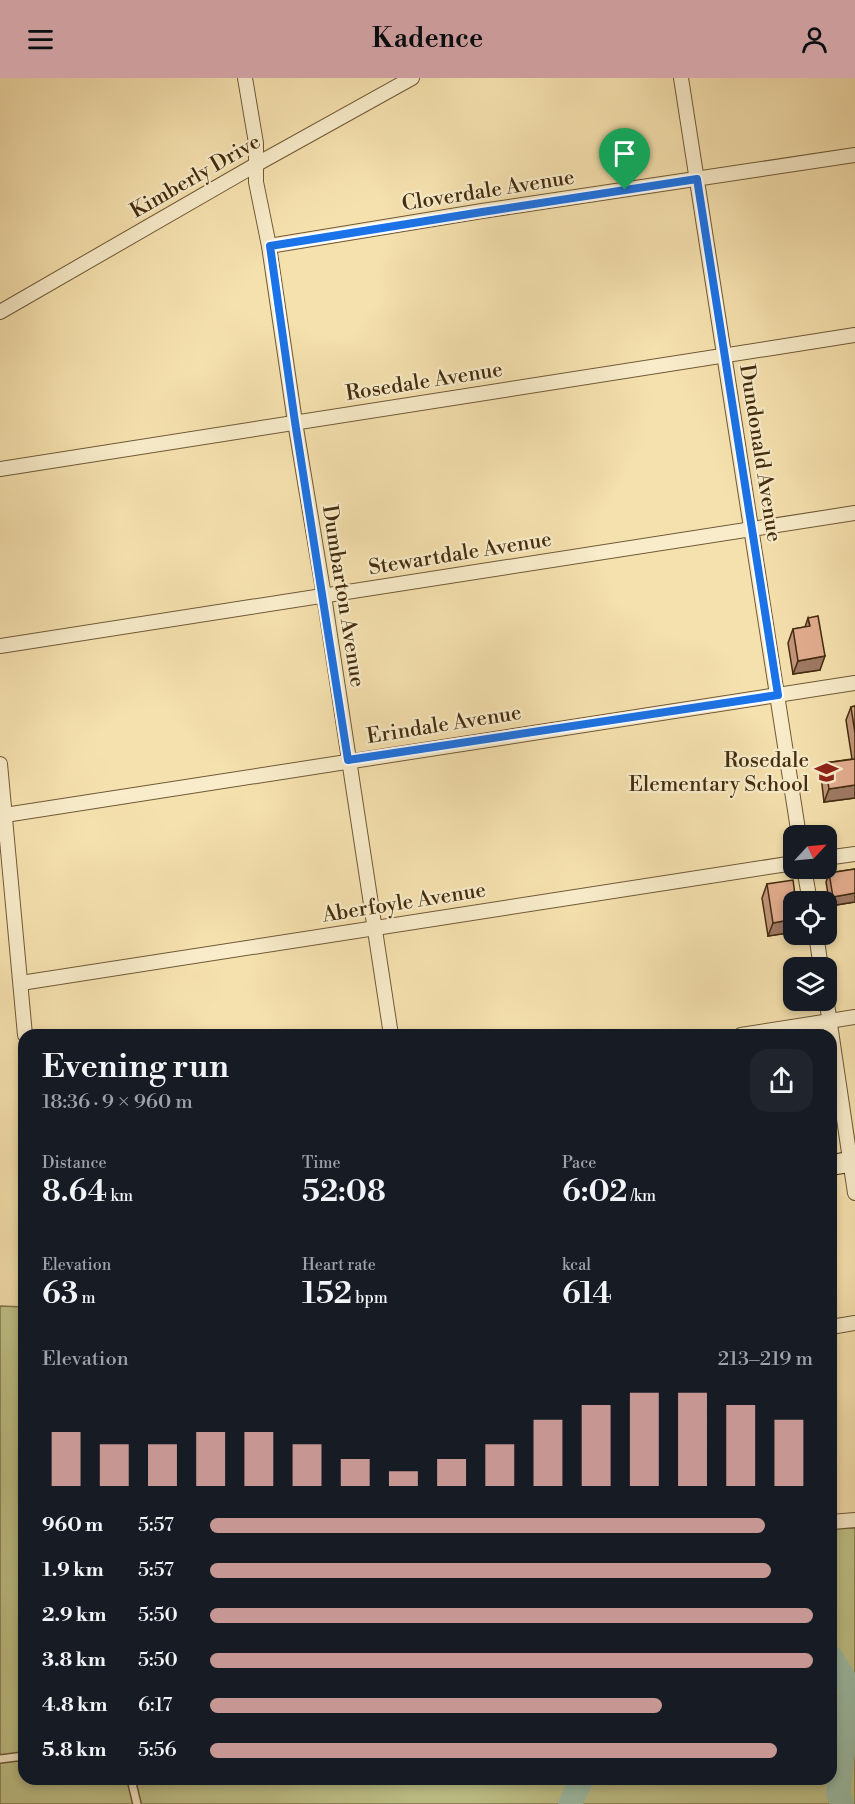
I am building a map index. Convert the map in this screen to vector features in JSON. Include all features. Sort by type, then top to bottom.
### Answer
[{"type":"street","name":"Dumbarton Avenue","points":[[245,78],[256,143],[256,182],[270,246],[295,422],[390,1029]]},
{"type":"street","name":"Kimberly Drive","points":[[0,312],[412,78]]},
{"type":"street","name":"Dundonald Avenue","points":[[681,78],[797,825]]},
{"type":"street","name":"Cloverdale Avenue","points":[[270,246],[855,154]]},
{"type":"street","name":"Rosedale Avenue","points":[[0,468],[855,335]]},
{"type":"street","name":"Stewartdale Avenue","points":[[0,646],[855,513]]},
{"type":"street","name":"Erindale Avenue","points":[[5,814],[855,683]]},
{"type":"street","points":[[0,764],[25,1029]]},
{"type":"street","points":[[837,856],[855,854]]},
{"type":"street","name":"Aberfoyle Avenue","points":[[21,983],[783,865]]},
{"type":"street","points":[[829,1011],[832,1029]]},
{"type":"street","points":[[780,1029],[855,1017]]},
{"type":"street","points":[[837,1082],[845,1163],[855,1193]]},
{"type":"street","points":[[837,1326],[855,1323]]},
{"type":"street","points":[[837,1522],[855,1520]]},
{"type":"lane","points":[[0,1758],[18,1756]]},
{"type":"lane","points":[[132,1785],[137,1804]]},
{"type":"green space","points":[[0,1306],[18,1307],[18,1785],[837,1785],[837,1529],[855,1528],[855,1804],[0,1804]]},
{"type":"building","points":[[818,616],[825,656],[798,661],[793,629],[810,626],[808,618]]},
{"type":"building","points":[[855,706],[855,733],[851,707]]},
{"type":"building","points":[[855,759],[855,785],[829,789],[825,763]]},
{"type":"building","points":[[855,869],[855,893],[837,896],[837,891],[832,891],[830,879],[837,879],[837,872]]},
{"type":"building","points":[[793,880],[794,891],[783,891],[783,921],[773,923],[767,884]]},
{"type":"waterway","points":[[837,1667],[851,1689],[838,1793],[842,1804]]},
{"type":"waterway","points":[[570,1804],[579,1785]]},
{"type":"place","name":"Rosedale Elementary School","points":[[827,772]]},
{"type":"route","points":[[697,179],[778,695],[348,760],[270,246],[625,190],[697,179]]}]
